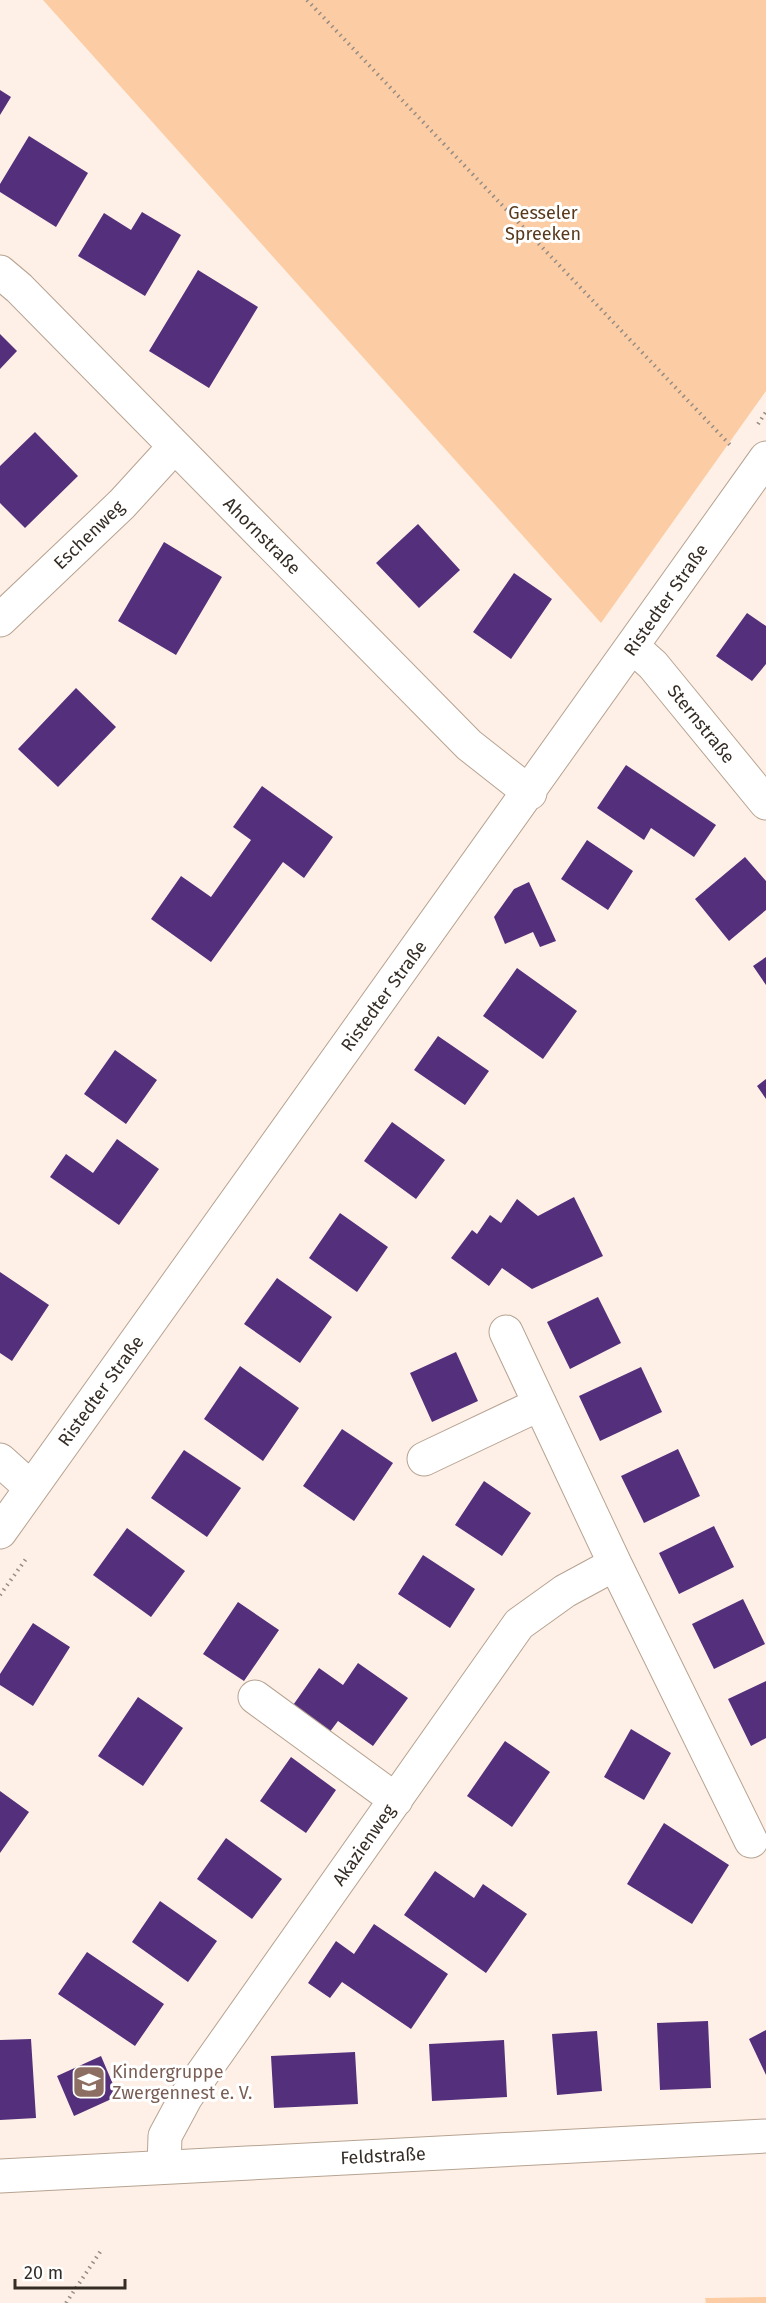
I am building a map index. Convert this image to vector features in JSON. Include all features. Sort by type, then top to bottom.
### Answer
[{"type":"street","name":"Ahornstraße","points":[[0,272],[469,745],[530,793]]},
{"type":"street","name":"Eschenweg","points":[[0,620],[122,504],[174,447]]},
{"type":"street","name":"Ristedter Straße","points":[[0,1532],[530,793],[761,464]]},
{"type":"street","name":"Sternstraße","points":[[633,647],[653,665],[766,803]]},
{"type":"street","points":[[506,1332],[615,1564],[751,1841]]},
{"type":"street","points":[[424,1459],[540,1404]]},
{"type":"street","points":[[0,1460],[31,1488]]},
{"type":"street","name":"Akazienweg","points":[[164,2167],[165,2136],[186,2097],[519,1624],[565,1591],[615,1564]]},
{"type":"street","points":[[255,1697],[396,1800]]},
{"type":"street","name":"Feldstraße","points":[[0,2176],[766,2136]]},
{"type":"path","points":[[307,0],[761,464]]},
{"type":"path","points":[[66,2303],[102,2249]]},
{"type":"green space","name":"Gesseler Spreeken","points":[[43,0],[766,0],[766,391],[601,623]]},
{"type":"green space","points":[[766,2297],[766,2303],[706,2303],[705,2298]]},
{"type":"building","points":[[0,90],[11,97],[0,115]]},
{"type":"building","points":[[29,136],[88,173],[56,227],[0,192],[0,184]]},
{"type":"building","points":[[142,212],[181,235],[145,296],[78,256],[104,213],[131,230]]},
{"type":"building","points":[[198,270],[258,307],[209,388],[149,351]]},
{"type":"building","points":[[0,334],[17,351],[0,369]]},
{"type":"building","points":[[35,432],[78,476],[25,528],[0,503],[0,466]]},
{"type":"building","points":[[418,524],[460,570],[419,608],[376,563]]},
{"type":"building","points":[[164,542],[222,577],[176,655],[118,621]]},
{"type":"building","points":[[514,573],[552,599],[511,659],[473,632]]},
{"type":"building","points":[[747,613],[766,626],[766,664],[752,681],[716,656]]},
{"type":"building","points":[[76,688],[116,727],[58,787],[18,749]]},
{"type":"building","points":[[626,765],[716,825],[694,857],[651,828],[644,840],[597,808]]},
{"type":"building","points":[[262,786],[333,837],[304,878],[283,862],[211,962],[151,919],[181,876],[211,897],[251,840],[233,827]]},
{"type":"building","points":[[587,840],[633,871],[608,910],[561,879]]},
{"type":"building","points":[[745,857],[766,881],[766,910],[729,941],[695,899]]},
{"type":"building","points":[[529,882],[556,941],[540,947],[533,932],[505,944],[494,917],[514,889]]},
{"type":"building","points":[[766,957],[766,985],[753,966]]},
{"type":"building","points":[[517,968],[577,1011],[543,1059],[483,1016]]},
{"type":"building","points":[[438,1036],[489,1071],[465,1105],[414,1070]]},
{"type":"building","points":[[115,1050],[157,1080],[126,1124],[84,1094]]},
{"type":"building","points":[[766,1079],[766,1099],[757,1086]]},
{"type":"building","points":[[392,1122],[445,1160],[416,1199],[364,1161]]},
{"type":"building","points":[[117,1139],[159,1169],[119,1225],[50,1177],[66,1154],[93,1173]]},
{"type":"building","points":[[574,1197],[603,1256],[532,1289],[502,1268],[489,1286],[451,1258],[472,1230],[477,1234],[490,1215],[501,1223],[517,1199],[538,1216]]},
{"type":"building","points":[[340,1213],[388,1247],[357,1292],[309,1258]]},
{"type":"building","points":[[0,1272],[49,1305],[12,1361],[0,1353]]},
{"type":"building","points":[[277,1278],[332,1317],[300,1363],[244,1324]]},
{"type":"building","points":[[598,1297],[621,1343],[570,1369],[547,1322]]},
{"type":"building","points":[[456,1352],[478,1401],[432,1422],[410,1373]]},
{"type":"building","points":[[240,1366],[299,1408],[263,1461],[204,1419]]},
{"type":"building","points":[[641,1367],[662,1412],[600,1441],[579,1396]]},
{"type":"building","points":[[342,1429],[393,1463],[354,1521],[303,1486]]},
{"type":"building","points":[[678,1449],[700,1496],[644,1523],[621,1476]]},
{"type":"building","points":[[184,1450],[241,1488],[207,1537],[151,1498]]},
{"type":"building","points":[[484,1481],[531,1513],[502,1556],[455,1525]]},
{"type":"building","points":[[714,1526],[734,1567],[679,1594],[659,1553]]},
{"type":"building","points":[[127,1528],[185,1571],[151,1617],[93,1575]]},
{"type":"building","points":[[423,1555],[475,1589],[450,1628],[398,1594]]},
{"type":"building","points":[[743,1599],[765,1644],[714,1669],[692,1624]]},
{"type":"building","points":[[238,1602],[279,1630],[244,1681],[203,1654]]},
{"type":"building","points":[[33,1623],[70,1647],[33,1706],[0,1685],[0,1674]]},
{"type":"building","points":[[358,1663],[408,1698],[373,1746],[338,1721],[326,1737],[289,1711],[319,1668],[343,1685]]},
{"type":"building","points":[[766,1681],[766,1738],[751,1746],[728,1699]]},
{"type":"building","points":[[138,1697],[183,1728],[143,1786],[98,1756]]},
{"type":"building","points":[[631,1729],[671,1753],[644,1800],[604,1777]]},
{"type":"building","points":[[505,1741],[550,1772],[512,1827],[467,1796]]},
{"type":"building","points":[[291,1757],[336,1790],[306,1833],[260,1801]]},
{"type":"building","points":[[0,1791],[29,1812],[0,1853]]},
{"type":"building","points":[[664,1823],[729,1865],[692,1924],[627,1884]]},
{"type":"building","points":[[226,1838],[282,1879],[252,1919],[197,1879]]},
{"type":"building","points":[[435,1871],[474,1898],[483,1884],[527,1914],[486,1973],[404,1915]]},
{"type":"building","points":[[160,1901],[217,1941],[188,1982],[132,1942]]},
{"type":"building","points":[[374,1924],[448,1974],[411,2029],[342,1982],[330,1998],[308,1983],[336,1941],[354,1954]]},
{"type":"building","points":[[87,1952],[164,2004],[135,2046],[58,1994]]},
{"type":"building","points":[[708,2021],[711,2088],[660,2090],[657,2023]]},
{"type":"building","points":[[766,2030],[766,2075],[749,2039]]},
{"type":"building","points":[[597,2031],[602,2091],[557,2095],[552,2034]]},
{"type":"building","points":[[31,2039],[36,2118],[0,2120],[0,2040]]},
{"type":"building","points":[[504,2040],[507,2097],[432,2101],[429,2044]]},
{"type":"building","points":[[355,2052],[358,2104],[274,2108],[271,2056]]},
{"type":"building","points":[[101,2056],[118,2096],[74,2116],[57,2076]]},
{"type":"place","name":"Kindergruppe Zwergennest e. V.","points":[[89,2082]]}]
